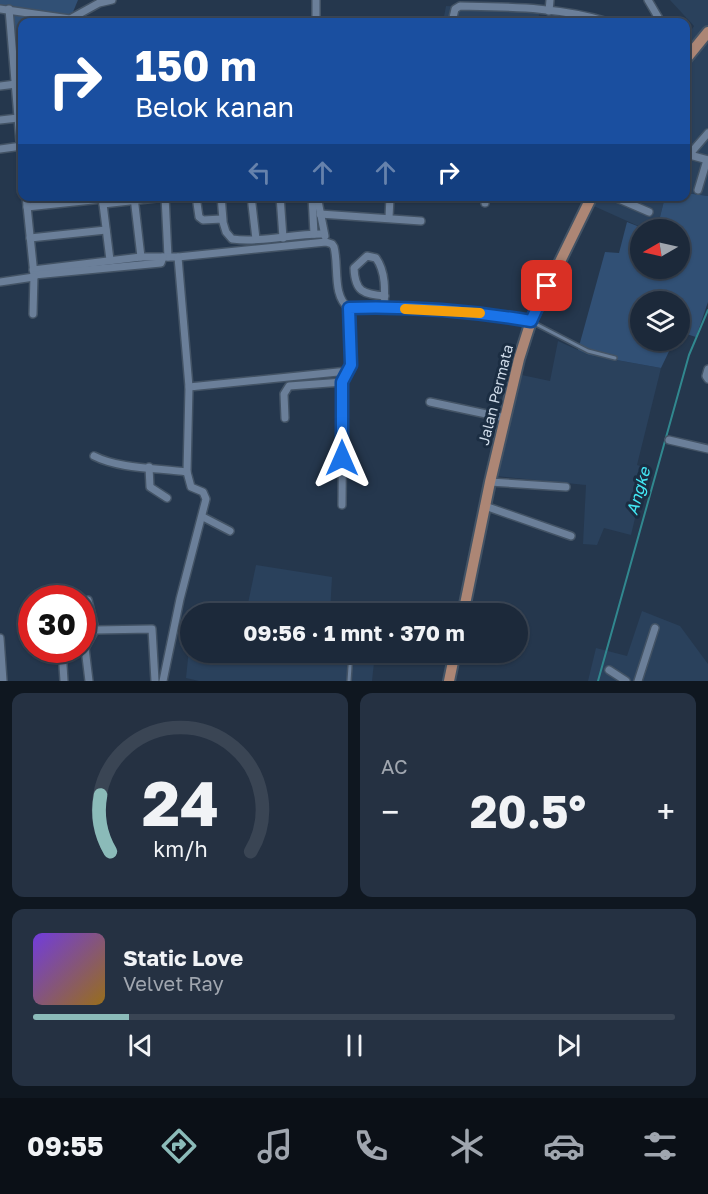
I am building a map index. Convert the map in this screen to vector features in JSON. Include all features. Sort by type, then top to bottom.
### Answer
[{"type":"main road","points":[[690,50],[708,32]]},
{"type":"main road","name":"Jalan Permata","points":[[465,603],[490,482],[531,321],[590,201]]},
{"type":"main road","points":[[449,681],[453,663]]},
{"type":"street","points":[[72,18],[99,3],[112,0]]},
{"type":"street","points":[[316,0],[316,18]]},
{"type":"street","points":[[549,10],[550,0]]},
{"type":"street","points":[[648,0],[659,18]]},
{"type":"street","points":[[453,18],[455,9],[460,6],[549,10],[593,18]]},
{"type":"street","points":[[0,9],[64,18]]},
{"type":"street","points":[[0,120],[18,118],[9,9]]},
{"type":"street","points":[[11,35],[18,35]]},
{"type":"street","points":[[0,86],[16,84]]},
{"type":"street","points":[[690,151],[708,132]]},
{"type":"street","points":[[0,149],[18,146]]},
{"type":"street","points":[[690,155],[708,160],[698,190]]},
{"type":"street","points":[[26,201],[34,274],[33,314]]},
{"type":"street","points":[[27,207],[91,201]]},
{"type":"street","points":[[102,201],[110,260]]},
{"type":"street","points":[[134,201],[141,257]]},
{"type":"street","points":[[34,274],[162,263],[166,257],[165,201]]},
{"type":"street","points":[[197,201],[201,219],[219,218],[223,220]]},
{"type":"street","points":[[221,201],[226,232],[232,239],[283,238],[314,234],[325,238],[334,247],[339,293],[342,302],[349,308],[494,315],[531,321]]},
{"type":"street","points":[[252,201],[256,239]]},
{"type":"street","points":[[280,201],[283,238]]},
{"type":"street","points":[[312,201],[314,234]]},
{"type":"street","points":[[319,201],[325,238]]},
{"type":"street","points":[[390,201],[390,218]]},
{"type":"street","points":[[624,201],[649,212]]},
{"type":"street","points":[[320,214],[421,221]]},
{"type":"street","points":[[30,238],[106,230]]},
{"type":"street","points":[[0,282],[110,260],[178,257],[325,238]]},
{"type":"street","points":[[384,308],[385,296],[380,264],[376,258],[368,256],[354,268],[358,287],[370,295],[385,296]]},
{"type":"street","points":[[163,681],[180,600],[203,517],[205,494],[191,487],[187,472],[189,387],[178,257]]},
{"type":"street","points":[[122,259],[124,267]]},
{"type":"street","points":[[342,505],[342,382],[351,365],[349,308]]},
{"type":"street","points":[[708,369],[706,376],[708,379]]},
{"type":"street","points":[[189,387],[348,371]]},
{"type":"street","points":[[285,418],[284,394],[289,386],[342,382]]},
{"type":"street","points":[[430,402],[506,418]]},
{"type":"street","points":[[669,440],[708,449]]},
{"type":"street","points":[[94,456],[127,466],[187,472]]},
{"type":"street","points":[[149,467],[150,487],[167,498]]},
{"type":"street","points":[[490,482],[566,487]]},
{"type":"street","points":[[486,506],[571,536]]},
{"type":"street","points":[[203,517],[230,531]]},
{"type":"street","points":[[638,681],[655,628]]},
{"type":"street","points":[[96,630],[152,629],[155,681]]},
{"type":"street","points":[[0,638],[3,681]]},
{"type":"street","points":[[63,663],[64,681]]},
{"type":"street","points":[[87,663],[89,681]]},
{"type":"street","points":[[609,670],[626,681]]},
{"type":"lane","points":[[547,286],[569,298]]},
{"type":"lane","points":[[531,321],[588,351],[615,358]]},
{"type":"lane","points":[[349,681],[350,663]]},
{"type":"shaded area","points":[[0,0],[78,0],[73,12],[63,18],[18,18],[18,101],[10,6],[0,5]]},
{"type":"shaded area","points":[[670,0],[708,0],[708,196],[690,194],[690,32],[694,26],[690,18],[687,18]]},
{"type":"shaded area","points":[[446,6],[540,11],[538,18],[444,18]]},
{"type":"shaded area","points":[[690,194],[708,196],[708,302],[696,337],[690,335],[690,291],[630,291],[630,351],[669,351],[661,368],[589,355],[578,350],[605,252],[619,253],[627,222],[630,223],[630,279],[690,279],[690,219],[660,219],[664,201],[690,201]]},
{"type":"shaded area","points":[[588,201],[664,201],[660,219],[630,219],[630,222],[587,203]]},
{"type":"shaded area","points":[[558,341],[589,355],[661,368],[637,465],[647,468],[631,535],[604,528],[597,545],[583,544],[586,485],[496,476],[517,374],[550,381]]},
{"type":"shaded area","points":[[256,565],[332,577],[331,603],[248,603]]},
{"type":"shaded area","points":[[642,611],[680,626],[708,664],[708,681],[588,681],[596,648],[627,656]]},
{"type":"shaded area","points":[[188,663],[374,663],[372,681],[199,681],[186,678]]},
{"type":"waterway","name":"Angke","points":[[598,681],[689,355],[708,310]]},
{"type":"slow traffic","points":[[405,309],[480,313]]},
{"type":"route","points":[[342,458],[342,382],[351,365],[349,308],[460,312],[531,321],[547,286]]}]
